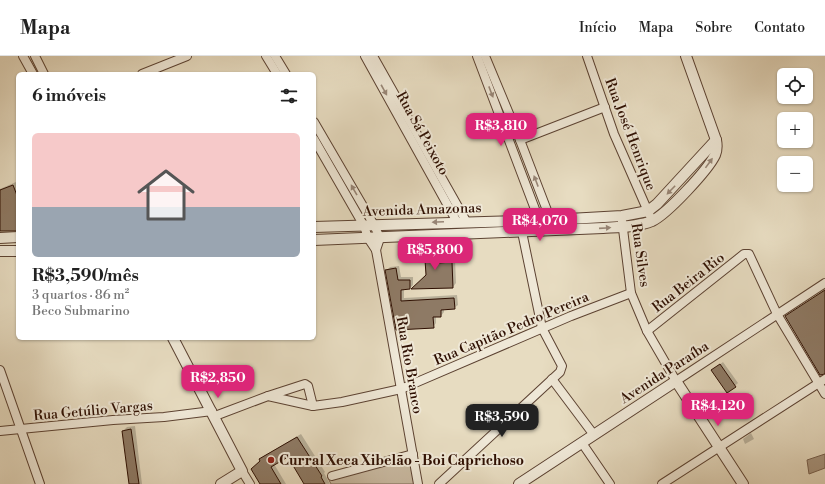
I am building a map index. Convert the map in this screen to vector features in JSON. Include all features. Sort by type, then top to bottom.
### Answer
[{"type":"street","points":[[23,56],[32,72]]},
{"type":"street","points":[[34,56],[43,72]]},
{"type":"street","points":[[147,72],[188,56]]},
{"type":"street","points":[[266,56],[276,72]]},
{"type":"street","points":[[275,56],[285,72]]},
{"type":"street","name":"Rua Sá Peixoto","points":[[365,56],[462,222]]},
{"type":"street","name":"Rua Sá Peixoto","points":[[373,56],[462,222]]},
{"type":"street","name":"Rua José Henrique","points":[[588,56],[619,146],[653,220]]},
{"type":"street","points":[[648,211],[657,204],[716,144],[686,56]]},
{"type":"street","points":[[482,59],[520,140],[554,230]]},
{"type":"street","points":[[482,59],[543,231]]},
{"type":"street","points":[[520,140],[605,107]]},
{"type":"street","name":"Rua Rio Branco","points":[[316,126],[369,225],[368,238],[376,250],[418,484]]},
{"type":"street","name":"Rua Rio Branco","points":[[316,142],[369,225],[380,238],[376,250]]},
{"type":"street","name":"Avenida Amazonas","points":[[316,227],[540,220],[622,221],[641,224],[653,220],[668,210],[680,198],[713,158],[716,144]]},
{"type":"street","name":"Avenida Amazonas","points":[[316,240],[543,231],[622,221],[648,211]]},
{"type":"street","name":"Rua Silves","points":[[622,221],[632,293],[647,331],[676,381],[743,484]]},
{"type":"street","points":[[439,484],[560,372],[562,366],[542,328],[522,232]]},
{"type":"street","points":[[0,238],[16,237]]},
{"type":"street","points":[[0,251],[16,251]]},
{"type":"street","name":"Rua Beira Rio","points":[[647,331],[744,254],[749,254],[777,314]]},
{"type":"street","name":"Avenida Paraíba","points":[[519,484],[825,283]]},
{"type":"street","name":"Rua Capitão Pedro Pereira","points":[[401,389],[585,310],[632,293]]},
{"type":"street","points":[[777,314],[822,381],[825,394]]},
{"type":"street","points":[[174,340],[250,484]]},
{"type":"street","points":[[0,370],[40,484]]},
{"type":"street","points":[[552,378],[594,435]]},
{"type":"street","points":[[662,484],[822,381]]},
{"type":"street","name":"Rua Getúlio Vargas","points":[[0,432],[113,420],[213,414],[305,384],[308,386],[312,406]]},
{"type":"street","points":[[268,396],[312,406],[342,402],[401,389]]},
{"type":"street","points":[[582,443],[610,484]]},
{"type":"street","points":[[332,476],[413,454]]},
{"type":"street","points":[[221,484],[242,471]]},
{"type":"shaded area","points":[[535,222],[537,229],[384,235],[382,228]]},
{"type":"shaded area","points":[[825,454],[825,468],[809,474],[807,460]]},
{"type":"shaded area","points":[[410,455],[416,484],[331,484],[328,478],[385,463]]},
{"type":"building","points":[[13,185],[16,193],[16,231],[0,231],[0,190]]},
{"type":"building","points":[[438,243],[439,263],[452,262],[453,288],[411,289],[426,275],[424,244]]},
{"type":"building","points":[[396,268],[398,280],[410,280],[410,289],[401,290],[401,301],[454,298],[455,309],[441,310],[441,317],[433,317],[434,328],[396,330],[385,270]]},
{"type":"building","points":[[825,290],[825,374],[820,375],[785,316]]},
{"type":"building","points":[[720,364],[736,387],[727,393],[711,370]]},
{"type":"building","points":[[131,429],[139,484],[129,484],[122,431]]},
{"type":"building","points":[[297,437],[322,476],[321,477],[325,484],[304,484],[288,457],[271,467],[281,484],[260,484],[251,469],[260,461],[259,459]]},
{"type":"place","name":"Curral Xeca Xibelão - Boi Caprichoso","points":[[271,460]]}]
